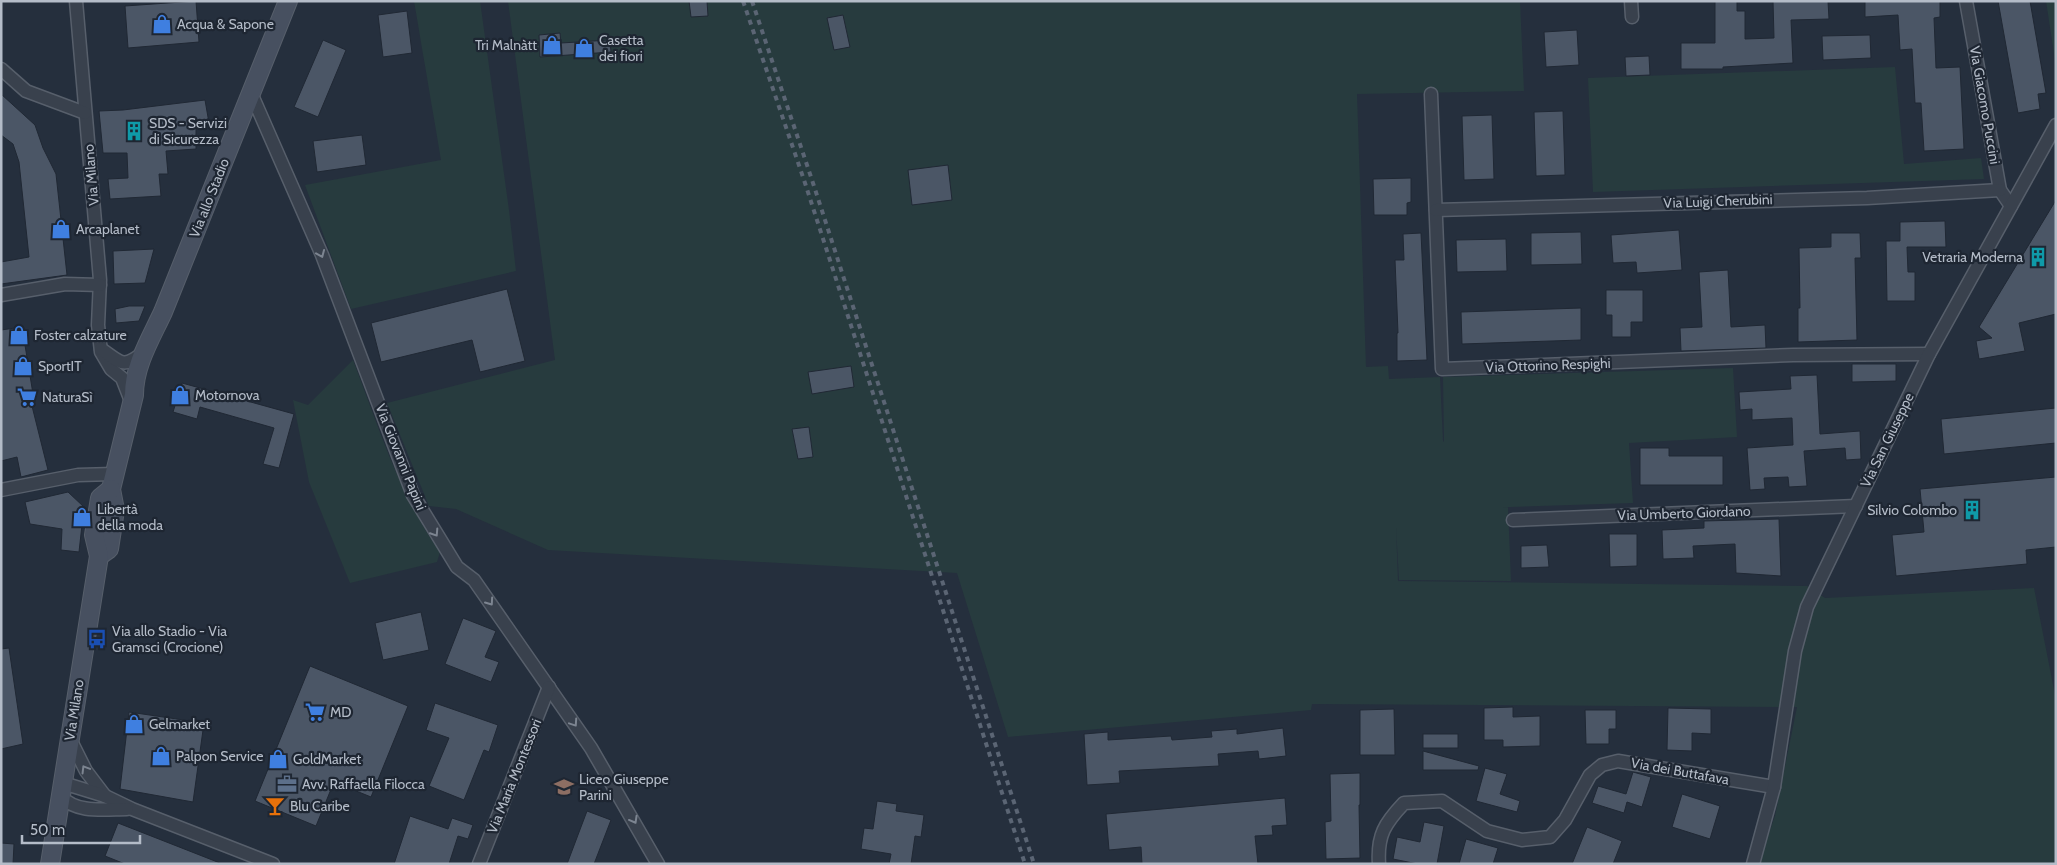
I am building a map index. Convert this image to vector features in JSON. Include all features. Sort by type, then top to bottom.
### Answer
[{"type":"main road","name":"Via allo Stadio","points":[[133,399],[134,383],[144,352],[163,312],[288,1]]},
{"type":"main road","name":"Via allo Stadio","points":[[133,399],[142,388],[154,355],[163,312]]},
{"type":"main road","name":"Via Milano","points":[[50,864],[57,821],[66,795],[70,738],[99,556],[94,535],[100,498],[112,482],[133,399]]},
{"type":"street","name":"Via Milano","points":[[76,1],[100,285],[98,326],[101,349],[106,361],[122,378],[133,399]]},
{"type":"street","points":[[1631,1],[1632,17]]},
{"type":"street","name":"Via Giacomo Puccini","points":[[1966,1],[2000,190],[2011,206]]},
{"type":"street","points":[[1,69],[26,91],[85,113]]},
{"type":"street","name":"Via Giovanni Papini","points":[[251,93],[322,255],[413,495],[457,567],[474,580],[591,748],[658,864]]},
{"type":"street","name":"Via Ottorino Respighi","points":[[1432,94],[1442,369],[1793,355],[1929,354]]},
{"type":"street","name":"Via San Giuseppe","points":[[1753,864],[1774,788],[1795,651],[1806,607],[1929,354],[2056,125]]},
{"type":"street","name":"Via Luigi Cherubini","points":[[1436,210],[1867,198],[2000,190]]},
{"type":"street","points":[[1,294],[65,284],[100,285]]},
{"type":"street","points":[[101,349],[124,363],[132,363],[144,352]]},
{"type":"street","points":[[1,490],[78,474],[112,482]]},
{"type":"street","name":"Via Umberto Giordano","points":[[1513,520],[1856,506]]},
{"type":"street","name":"Via Maria Montessori","points":[[479,864],[549,687]]},
{"type":"street","points":[[70,738],[86,771],[105,796]]},
{"type":"street","name":"Via dei Buttafava","points":[[1379,864],[1380,834],[1390,818],[1404,803],[1442,801],[1487,831],[1522,840],[1550,837],[1565,820],[1590,775],[1602,765],[1618,761],[1774,788]]},
{"type":"street","points":[[66,795],[105,796],[246,859],[274,864]]},
{"type":"street","points":[[66,795],[132,809]]},
{"type":"green space","points":[[414,1],[480,1],[516,271],[351,309],[305,185],[441,160]]},
{"type":"green space","points":[[508,1],[1520,1],[1524,91],[1357,94],[1366,367],[1388,366],[1389,379],[1440,377],[1444,442],[1443,377],[1733,368],[1737,437],[1629,443],[1633,503],[1508,507],[1511,581],[1399,580],[1396,527],[1398,581],[1807,586],[1825,598],[2034,588],[2056,700],[2056,864],[1758,864],[1775,816],[1797,707],[1312,704],[1311,710],[1008,737],[957,573],[548,550],[456,509],[429,506],[387,403],[555,360]]},
{"type":"green space","points":[[2046,1],[2056,1],[2056,67]]},
{"type":"green space","points":[[1895,67],[1904,164],[1981,158],[1984,179],[1593,192],[1588,78]]},
{"type":"green space","points":[[353,360],[390,459],[413,507],[440,552],[437,562],[350,583],[309,482],[293,400],[308,405]]},
{"type":"building","name":"Acqua & Sapone","points":[[196,1],[199,42],[128,48],[125,6]]},
{"type":"building","points":[[689,1],[707,1],[708,16],[691,17]]},
{"type":"building","points":[[1715,1],[1737,1],[1737,11],[1745,11],[1745,39],[1774,38],[1773,1],[1828,1],[1829,19],[1791,20],[1793,63],[1723,67],[1723,69],[1681,69],[1681,43],[1715,43]]},
{"type":"building","points":[[1865,1],[1940,1],[1940,17],[1934,18],[1936,68],[1960,67],[1964,149],[1924,151],[1921,103],[1915,103],[1912,49],[1900,50],[1898,15],[1865,17]]},
{"type":"building","points":[[1998,1],[2030,1],[2046,93],[2038,94],[2040,109],[2018,113]]},
{"type":"building","points":[[407,11],[412,53],[383,57],[378,15]]},
{"type":"building","points":[[843,15],[850,47],[834,50],[827,18]]},
{"type":"building","points":[[1577,30],[1579,65],[1546,67],[1544,32]]},
{"type":"building","points":[[560,33],[561,43],[610,40],[611,52],[540,57],[539,35]]},
{"type":"building","points":[[1870,35],[1871,58],[1823,60],[1822,36]]},
{"type":"building","points":[[323,40],[346,50],[318,117],[294,107]]},
{"type":"building","points":[[1649,56],[1650,75],[1626,76],[1625,57]]},
{"type":"building","points":[[1,94],[35,125],[43,148],[56,174],[67,275],[1,284],[1,262],[29,257],[19,162],[13,144],[1,135]]},
{"type":"building","points":[[205,100],[209,123],[196,125],[196,149],[166,151],[168,174],[159,174],[161,196],[110,199],[108,179],[128,178],[127,153],[103,153],[99,111]]},
{"type":"building","points":[[1563,111],[1565,175],[1536,176],[1534,112]]},
{"type":"building","points":[[1492,115],[1494,179],[1464,180],[1462,116]]},
{"type":"building","points":[[362,135],[366,165],[317,172],[313,141]]},
{"type":"building","points":[[948,165],[952,200],[912,205],[908,170]]},
{"type":"building","points":[[1411,178],[1411,202],[1407,203],[1407,215],[1374,215],[1373,179]]},
{"type":"building","name":"Vetraria Moderna","points":[[2056,200],[2056,314],[2019,323],[2025,351],[1979,359],[1976,341],[1992,338],[1979,327]]},
{"type":"building","points":[[1945,221],[1946,247],[1907,247],[1908,272],[1915,272],[1915,301],[1887,301],[1886,241],[1900,241],[1900,222]]},
{"type":"building","points":[[1679,230],[1682,270],[1637,273],[1636,262],[1613,263],[1611,235]]},
{"type":"building","points":[[1581,232],[1582,264],[1531,265],[1531,233]]},
{"type":"building","points":[[1421,233],[1427,360],[1397,361],[1398,333],[1395,260],[1404,260],[1403,234]]},
{"type":"building","points":[[1831,233],[1860,233],[1861,258],[1855,258],[1857,340],[1798,342],[1798,308],[1800,308],[1799,248],[1831,247]]},
{"type":"building","points":[[1506,239],[1507,271],[1457,272],[1456,240]]},
{"type":"building","points":[[154,249],[145,283],[114,284],[113,251]]},
{"type":"building","points":[[1728,270],[1731,327],[1765,325],[1766,348],[1681,351],[1680,328],[1702,327],[1699,272]]},
{"type":"building","points":[[507,289],[525,361],[480,372],[472,340],[381,362],[371,323]]},
{"type":"building","points":[[1606,290],[1643,290],[1643,322],[1631,322],[1631,337],[1612,337],[1612,315],[1606,315]]},
{"type":"building","points":[[129,306],[145,306],[139,321],[116,323],[115,309]]},
{"type":"building","points":[[1581,308],[1581,340],[1462,344],[1461,312]]},
{"type":"building","points":[[22,327],[35,406],[32,406],[48,470],[21,477],[17,457],[1,461],[1,330]]},
{"type":"building","points":[[1852,364],[1896,364],[1896,381],[1852,382]]},
{"type":"building","points":[[851,366],[854,387],[812,394],[808,372]]},
{"type":"building","points":[[1817,375],[1820,434],[1860,431],[1861,459],[1846,460],[1845,448],[1804,451],[1807,486],[1789,487],[1788,477],[1764,478],[1765,489],[1750,490],[1747,448],[1793,445],[1792,418],[1752,420],[1752,409],[1740,410],[1739,392],[1791,389],[1790,376]]},
{"type":"building","points":[[182,383],[294,414],[279,468],[263,464],[274,428],[200,407],[197,419],[173,412]]},
{"type":"building","points":[[2056,408],[2056,443],[1944,454],[1941,419]]},
{"type":"building","points":[[809,427],[813,457],[798,459],[792,429]]},
{"type":"building","points":[[1640,448],[1669,448],[1669,456],[1723,456],[1723,485],[1640,485]]},
{"type":"building","name":"Silvio Colombo","points":[[2056,477],[2056,547],[2026,550],[2027,564],[1896,576],[1892,535],[1924,532],[1920,489]]},
{"type":"building","points":[[68,492],[84,507],[79,552],[61,550],[62,529],[30,524],[25,502]]},
{"type":"building","points":[[1779,519],[1781,576],[1736,573],[1735,544],[1693,546],[1694,558],[1663,559],[1662,530],[1704,528],[1704,521]]},
{"type":"building","points":[[1609,534],[1637,534],[1637,566],[1610,567]]},
{"type":"building","points":[[1547,545],[1549,567],[1521,568],[1521,546]]},
{"type":"building","points":[[421,612],[429,650],[383,660],[375,623]]},
{"type":"building","points":[[463,618],[496,631],[485,657],[499,662],[491,682],[445,664]]},
{"type":"building","points":[[9,648],[23,744],[1,749],[1,649]]},
{"type":"building","points":[[310,666],[408,706],[371,797],[334,782],[316,826],[255,801]]},
{"type":"building","points":[[435,703],[498,725],[489,752],[484,750],[464,800],[429,786],[449,738],[426,730]]},
{"type":"building","points":[[1513,707],[1513,717],[1540,716],[1540,746],[1503,747],[1503,740],[1484,740],[1484,708]]},
{"type":"building","points":[[1668,708],[1711,709],[1711,734],[1692,733],[1692,751],[1667,750]]},
{"type":"building","points":[[1394,709],[1395,755],[1360,755],[1360,710]]},
{"type":"building","points":[[1585,710],[1616,710],[1616,729],[1609,729],[1609,744],[1586,744]]},
{"type":"building","name":"Palpon Service","points":[[129,712],[204,723],[193,802],[120,789]]},
{"type":"building","points":[[1283,728],[1286,756],[1259,759],[1258,751],[1218,754],[1219,766],[1119,771],[1120,783],[1087,785],[1084,734],[1108,732],[1108,740],[1171,736],[1172,740],[1212,737],[1211,731],[1237,729],[1237,734]]},
{"type":"building","points":[[1423,734],[1458,734],[1458,748],[1423,748]]},
{"type":"building","points":[[1423,751],[1479,766],[1478,770],[1423,770]]},
{"type":"building","points":[[1485,768],[1507,774],[1500,794],[1520,801],[1517,812],[1476,801]]},
{"type":"building","points":[[1633,772],[1651,777],[1642,807],[1627,802],[1624,813],[1592,803],[1598,786],[1626,794]]},
{"type":"building","points":[[1360,773],[1360,858],[1326,859],[1325,822],[1331,821],[1330,774]]},
{"type":"building","points":[[1682,794],[1720,806],[1710,839],[1672,827]]},
{"type":"building","points":[[1285,798],[1287,825],[1272,826],[1273,835],[1255,836],[1258,864],[1142,864],[1141,847],[1109,850],[1106,814]]},
{"type":"building","points":[[877,801],[897,804],[896,811],[924,815],[921,837],[915,836],[911,864],[889,864],[891,854],[861,849],[864,828],[873,829]]},
{"type":"building","points":[[587,811],[611,820],[594,864],[567,864]]},
{"type":"building","points":[[410,816],[448,829],[452,818],[473,825],[468,839],[458,836],[449,864],[394,864]]},
{"type":"building","points":[[1424,822],[1444,826],[1437,864],[1418,864],[1393,859],[1397,837],[1420,842]]},
{"type":"building","points":[[118,823],[220,864],[125,864],[105,856]]},
{"type":"building","points":[[1587,827],[1622,841],[1613,864],[1572,864]]},
{"type":"building","points":[[1466,839],[1498,848],[1493,864],[1459,864]]},
{"type":"building","points":[[1,843],[14,844],[13,864],[1,864]]},
{"type":"railway","points":[[743,1],[805,183],[1025,864]]},
{"type":"railway","points":[[752,1],[1034,864]]},
{"type":"place","name":"Acqua & Sapone","points":[[162,24]]},
{"type":"place","name":"Tri Malnàtt","points":[[552,45]]},
{"type":"place","name":"Casetta dei fiori","points":[[584,48]]},
{"type":"place","name":"SDS - Servizi di Sicurezza","points":[[134,131]]},
{"type":"place","name":"Arcaplanet","points":[[61,229]]},
{"type":"place","name":"Vetraria Moderna","points":[[2038,257]]},
{"type":"place","name":"Foster calzature","points":[[19,335]]},
{"type":"place","name":"SportIT","points":[[23,366]]},
{"type":"place","name":"Motornova","points":[[180,395]]},
{"type":"place","name":"NaturaSì","points":[[27,397]]},
{"type":"place","name":"Silvio Colombo","points":[[1972,510]]},
{"type":"place","name":"Libertà della moda","points":[[82,517]]},
{"type":"place","name":"Via allo Stadio - Via Gramsci (Crocione)","points":[[97,639]]},
{"type":"place","name":"MD","points":[[315,712]]},
{"type":"place","name":"Gelmarket","points":[[134,724]]},
{"type":"place","name":"Palpon Service","points":[[161,756]]},
{"type":"place","name":"GoldMarket","points":[[278,759]]},
{"type":"place","name":"Avv. Raffaella Filocca","points":[[287,784]]},
{"type":"place","name":"Liceo Giuseppe Parini","points":[[564,787]]},
{"type":"place","name":"Blu Caribe","points":[[275,806]]}]
